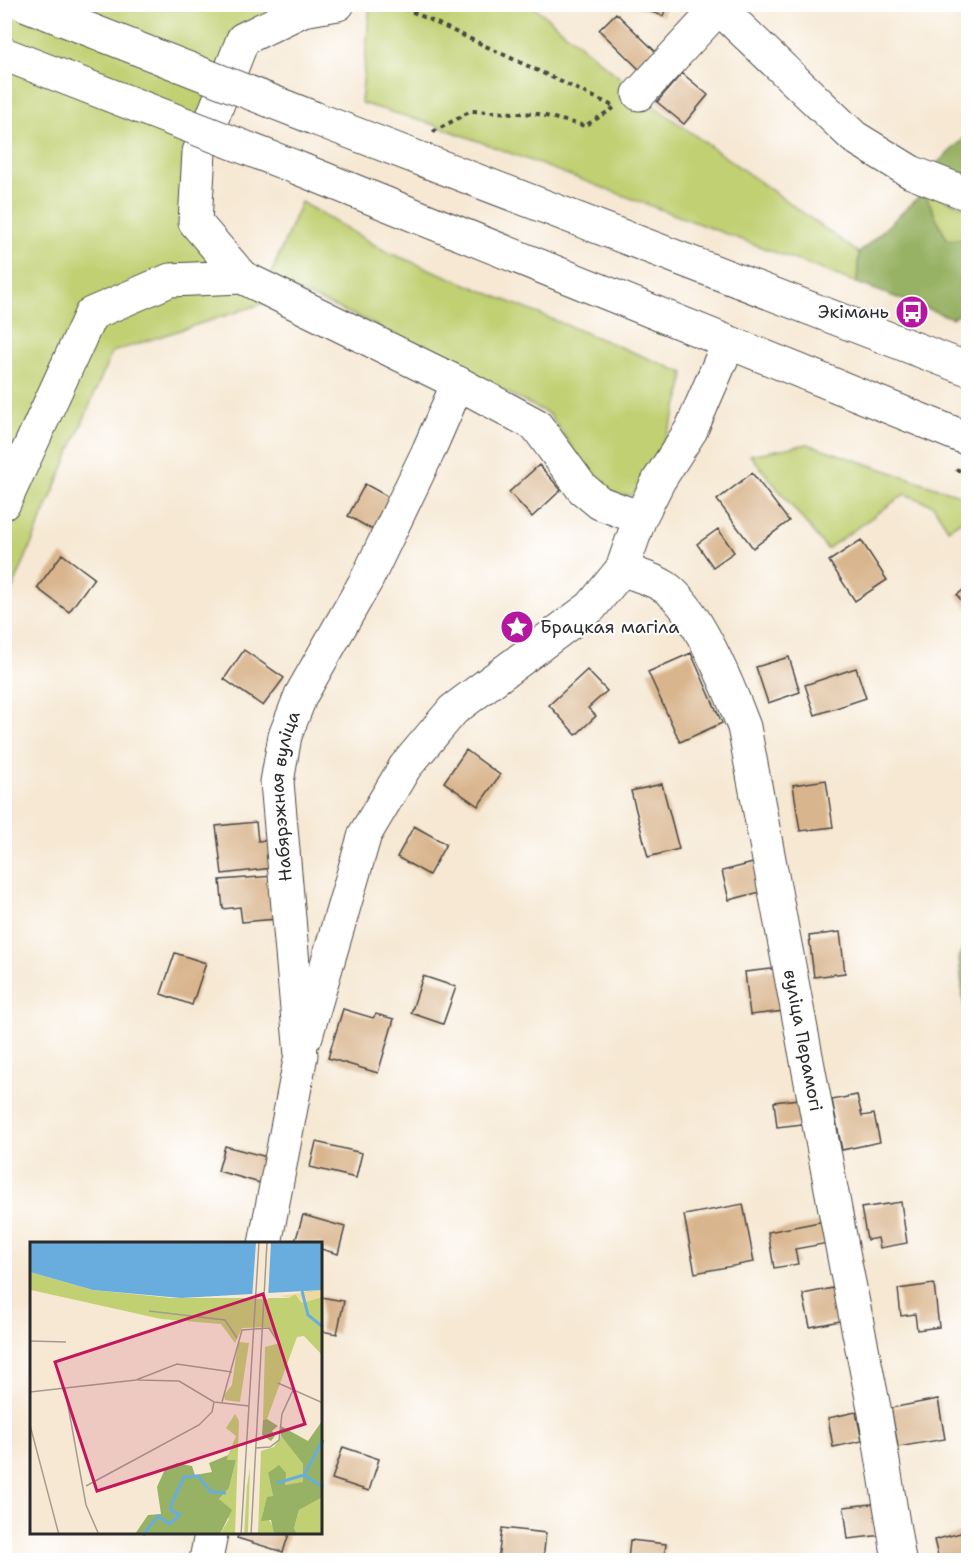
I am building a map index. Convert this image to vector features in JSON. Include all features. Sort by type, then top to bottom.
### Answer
[{"type":"street","points":[[24,4],[314,118],[969,369]]},
{"type":"street","points":[[338,4],[303,10],[243,39],[199,152],[195,222],[242,277],[458,383],[536,425],[582,488],[600,503],[640,518]]},
{"type":"street","points":[[627,101],[721,6],[854,137],[911,172],[969,194]]},
{"type":"street","points":[[4,54],[295,166],[728,344],[969,440]]},
{"type":"street","points":[[4,503],[91,314],[170,280],[242,277]]},
{"type":"street","points":[[301,1055],[365,834],[405,767],[453,710],[591,607],[622,569],[640,518],[659,480],[691,430],[728,344]]},
{"type":"street","name":"Набярэжная вуліца","points":[[266,1242],[301,1055],[277,782],[285,736],[301,694],[367,579],[428,452],[458,383]]},
{"type":"street","name":"вуліца Перамогі","points":[[622,569],[665,587],[686,609],[724,677],[744,727],[875,1413],[899,1560]]},
{"type":"path","points":[[396,4],[627,101]]},
{"type":"path","points":[[432,133],[471,111],[538,114],[585,126],[627,101]]},
{"type":"green space","points":[[12,5],[292,5],[236,34],[183,221],[268,302],[112,352],[5,607],[4,29]]},
{"type":"green space","points":[[370,5],[532,5],[654,106],[859,253],[857,283],[435,125],[361,103]]},
{"type":"green space","points":[[968,135],[968,178],[933,167]]},
{"type":"green space","points":[[924,192],[968,208],[968,238],[947,240]]},
{"type":"green space","points":[[924,192],[947,240],[968,238],[968,308],[952,318],[857,283],[859,253]]},
{"type":"green space","points":[[301,202],[385,251],[684,373],[678,406],[666,437],[634,495],[618,495],[601,486],[549,414],[363,319],[269,279]]},
{"type":"green space","points":[[808,444],[968,498],[968,527],[962,520],[948,529],[933,505],[905,494],[827,549],[750,455]]},
{"type":"green space","points":[[968,940],[968,1040],[959,958]]},
{"type":"building","points":[[638,4],[667,4],[663,16],[637,7]]},
{"type":"building","points":[[616,13],[659,55],[642,72],[599,30]]},
{"type":"building","points":[[682,73],[708,95],[684,124],[657,102]]},
{"type":"building","points":[[539,465],[561,490],[532,517],[509,492]]},
{"type":"building","points":[[752,473],[789,521],[753,548],[717,500]]},
{"type":"building","points":[[365,484],[396,501],[378,533],[348,516]]},
{"type":"building","points":[[718,529],[734,552],[713,567],[697,544]]},
{"type":"building","points":[[861,540],[887,580],[855,601],[829,561]]},
{"type":"building","points":[[62,554],[94,578],[69,612],[37,588]]},
{"type":"building","points":[[968,586],[968,610],[957,595]]},
{"type":"building","points":[[244,650],[284,678],[263,706],[224,679]]},
{"type":"building","points":[[691,653],[722,723],[680,742],[648,672]]},
{"type":"building","points":[[789,657],[800,692],[768,703],[756,667]]},
{"type":"building","points":[[856,668],[866,698],[815,715],[805,685]]},
{"type":"building","points":[[587,670],[607,691],[588,708],[596,716],[576,735],[549,705]]},
{"type":"building","points":[[466,750],[500,775],[478,806],[444,782]]},
{"type":"building","points":[[826,780],[833,827],[800,831],[793,785]]},
{"type":"building","points":[[662,784],[679,849],[648,857],[631,791]]},
{"type":"building","points":[[256,822],[258,841],[270,840],[273,868],[222,874],[216,826]]},
{"type":"building","points":[[414,826],[446,844],[429,875],[397,857]]},
{"type":"building","points":[[757,862],[764,891],[729,900],[722,871]]},
{"type":"building","points":[[274,876],[277,919],[242,922],[240,907],[223,909],[220,880]]},
{"type":"building","points":[[840,932],[845,973],[814,977],[809,936]]},
{"type":"building","points":[[175,953],[206,963],[192,1005],[161,994]]},
{"type":"building","points":[[780,968],[784,1011],[750,1015],[745,972]]},
{"type":"building","points":[[423,976],[456,987],[443,1024],[411,1013]]},
{"type":"building","points":[[343,1009],[373,1018],[376,1014],[394,1019],[378,1073],[328,1058]]},
{"type":"building","points":[[857,1095],[862,1116],[874,1114],[880,1142],[842,1150],[832,1100]]},
{"type":"building","points":[[808,1098],[811,1123],[777,1127],[774,1102]]},
{"type":"building","points":[[316,1142],[362,1153],[356,1178],[310,1167]]},
{"type":"building","points":[[225,1146],[267,1157],[260,1183],[218,1171]]},
{"type":"building","points":[[901,1202],[907,1243],[880,1248],[878,1238],[867,1240],[861,1208]]},
{"type":"building","points":[[743,1204],[754,1262],[695,1273],[684,1215]]},
{"type":"building","points":[[303,1215],[345,1227],[338,1254],[322,1249],[322,1242],[295,1242]]},
{"type":"building","points":[[830,1220],[834,1242],[795,1249],[798,1264],[774,1268],[768,1232]]},
{"type":"building","points":[[934,1284],[939,1327],[917,1330],[915,1314],[901,1316],[898,1289]]},
{"type":"building","points":[[838,1287],[845,1320],[810,1327],[803,1294]]},
{"type":"building","points":[[322,1297],[344,1301],[337,1334],[322,1331]]},
{"type":"building","points":[[938,1399],[945,1439],[898,1447],[891,1408]]},
{"type":"building","points":[[856,1412],[862,1441],[833,1447],[828,1418]]},
{"type":"building","points":[[343,1447],[379,1459],[369,1491],[332,1479]]},
{"type":"building","points":[[880,1503],[883,1535],[848,1539],[844,1507]]},
{"type":"building","points":[[502,1528],[546,1533],[543,1560],[498,1560]]},
{"type":"building","points":[[968,1531],[968,1560],[939,1560],[934,1540]]},
{"type":"building","points":[[238,1535],[289,1535],[283,1552],[237,1538]]},
{"type":"building","points":[[630,1540],[666,1544],[664,1560],[628,1560]]},
{"type":"place","name":"Экімань","points":[[912,312]]},
{"type":"place","name":"Брацкая магіла","points":[[517,627]]}]
